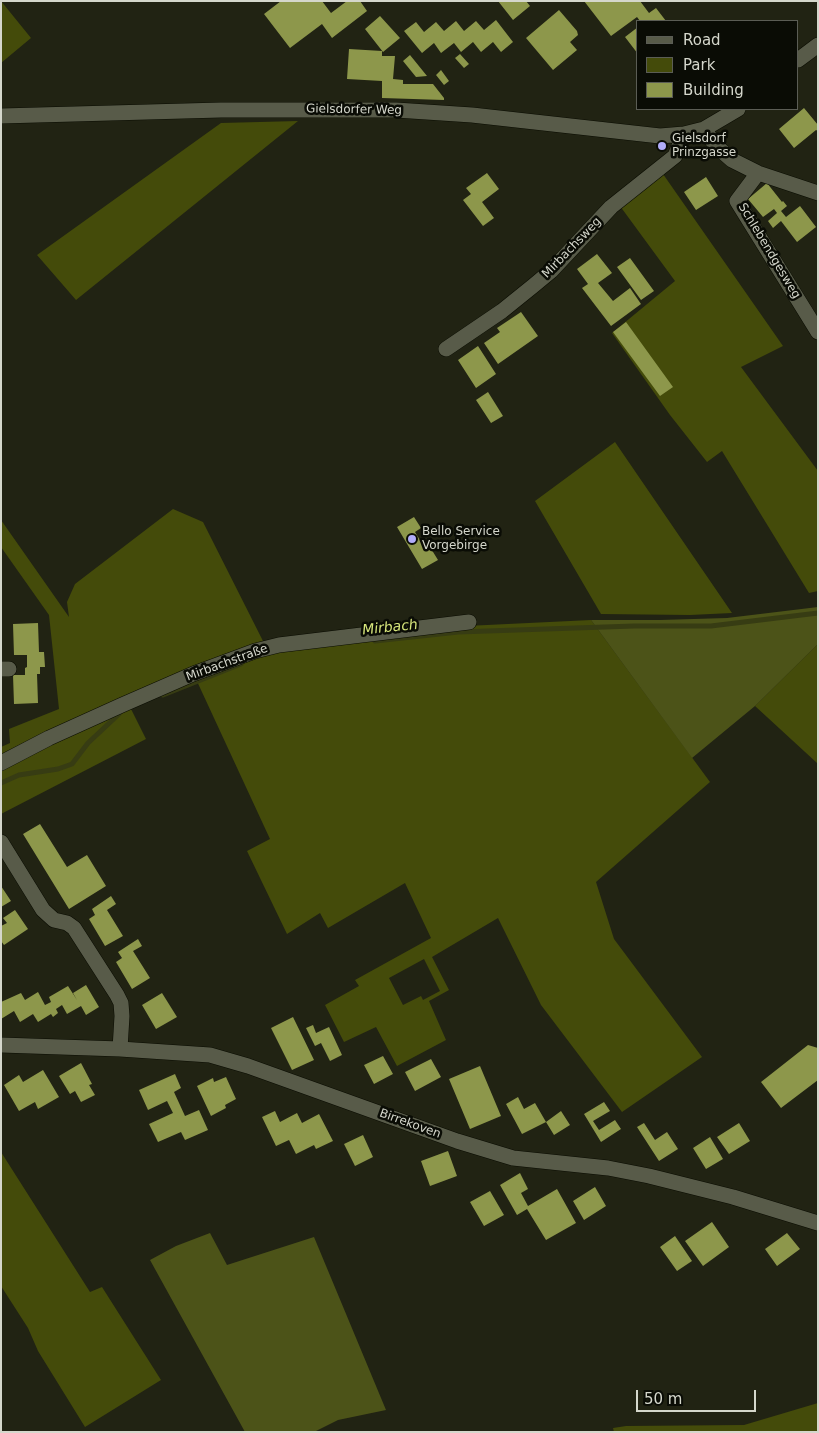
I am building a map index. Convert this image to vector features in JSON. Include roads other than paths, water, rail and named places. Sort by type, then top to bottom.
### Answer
[{"type":"street","points":[[799,59],[818,44]]},
{"type":"street","name":"Gielsdorfer Weg","points":[[1,116],[221,110],[396,110],[491,117],[660,136],[684,134],[704,129],[736,110]]},
{"type":"street","points":[[704,129],[716,146],[732,160],[758,173],[818,193]]},
{"type":"street","name":"Mirbachsweg","points":[[446,349],[502,311],[534,286],[610,207],[675,156],[684,134]]},
{"type":"street","name":"Schlebendgesweg","points":[[758,173],[737,201],[818,332]]},
{"type":"street","name":"Mirbachstraße","points":[[1,763],[49,738],[122,705],[193,674],[255,650],[280,645],[469,622]]},
{"type":"street","points":[[1,842],[44,910],[54,920],[67,923],[74,928],[117,995],[121,1003],[122,1016],[120,1049]]},
{"type":"street","name":"Birrekoven","points":[[1,1045],[120,1049],[210,1055],[262,1071],[457,1141],[513,1158],[608,1168],[649,1176],[725,1195],[818,1223]]},
{"type":"waterway","name":"Mirbach","points":[[375,641],[458,632],[634,626],[711,626],[818,613]]},
{"type":"waterway","name":"Mirbach","points":[[163,695],[241,664]]},
{"type":"waterway","name":"Mirbach","points":[[1,783],[19,775],[58,769],[72,764],[88,743],[119,714]]},
{"type":"place","name":"Gielsdorf Prinzgasse","points":[[662,146]]},
{"type":"place","name":"Bello Service Vorgebirge","points":[[412,539]]}]
